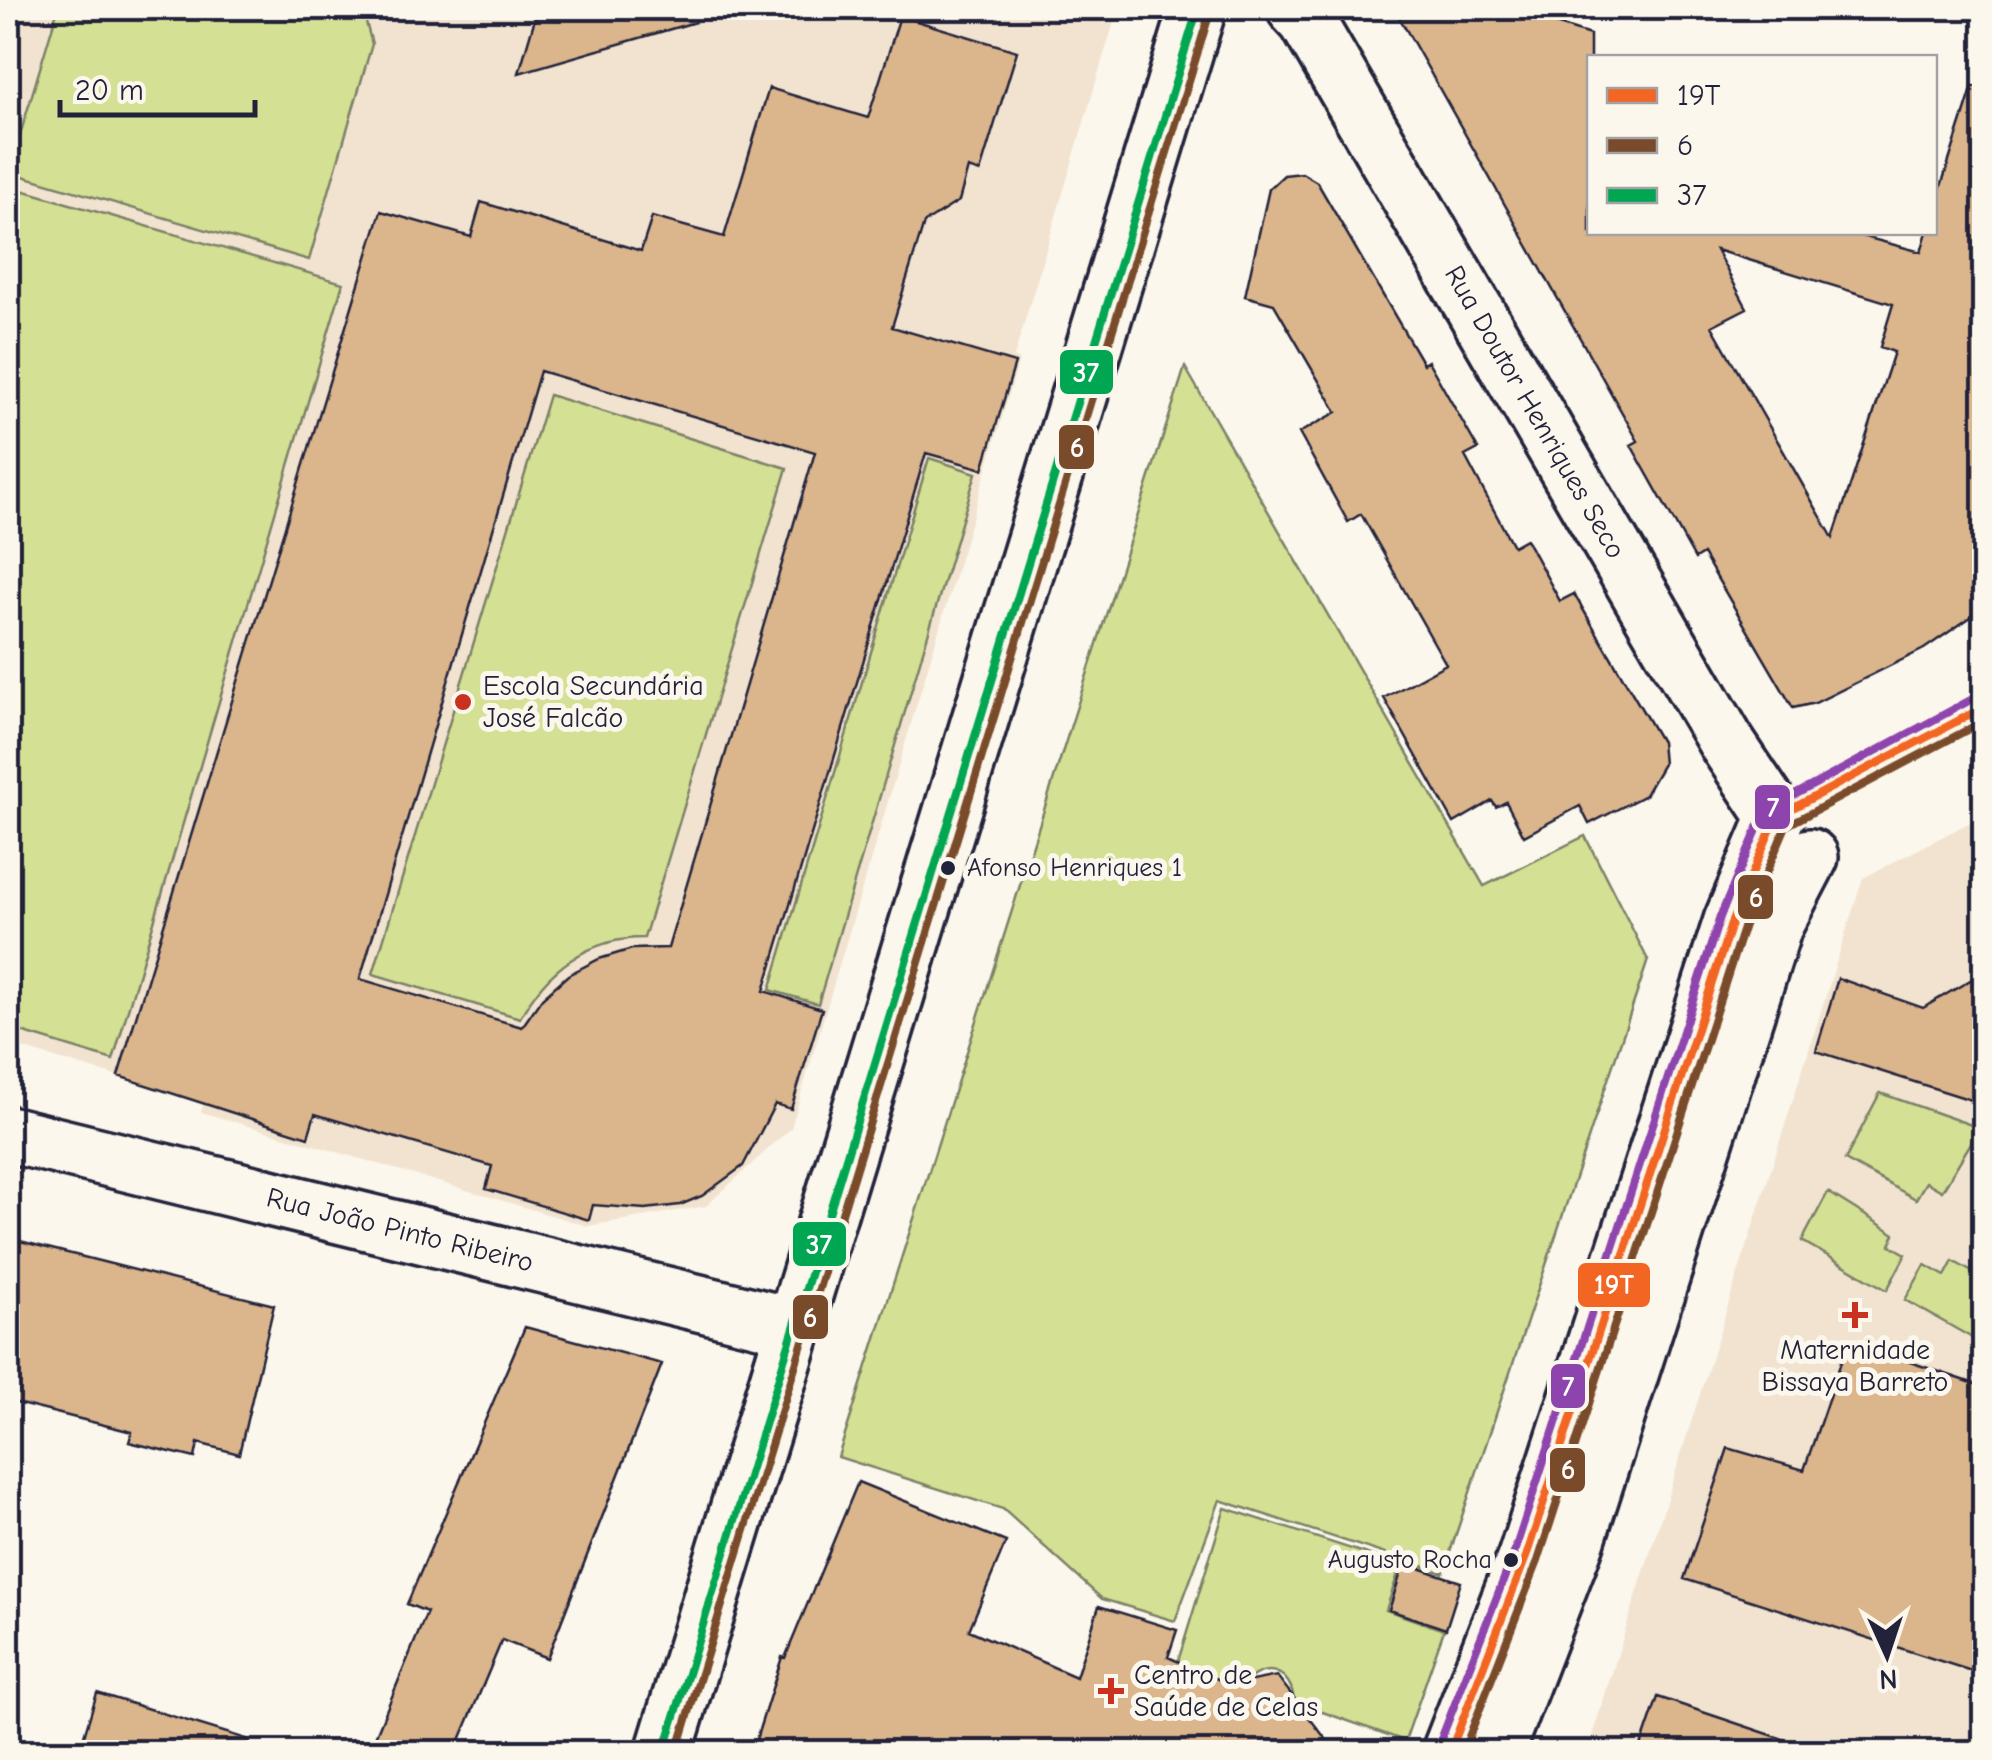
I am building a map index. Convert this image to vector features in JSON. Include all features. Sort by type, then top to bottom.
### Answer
[{"type":"street","points":[[664,1752],[1198,8]]},
{"type":"street","name":"Rua Doutor Henriques Seco","points":[[1295,8],[1307,21],[1728,745],[1793,837]]},
{"type":"street","points":[[1450,1752],[1526,1557],[1732,921],[1793,837]]},
{"type":"street","points":[[1495,1752],[1576,1542],[1774,926],[1793,837]]},
{"type":"street","name":"Rua João Pinto Ribeiro","points":[[8,1134],[793,1326]]},
{"type":"shaded area","name":"Escola Secundária José Falcão","points":[[8,8],[1118,8],[1014,357],[1019,360],[791,1128],[706,1206],[588,1226],[201,1112],[204,1102],[8,1044]]},
{"type":"shaded area","name":"Maternidade Bissaya Barreto","points":[[1984,815],[1984,1752],[1587,1752],[1863,878]]},
{"type":"green space","points":[[58,8],[362,8],[372,44],[309,260],[9,172]]},
{"type":"green space","points":[[8,186],[343,283],[113,1060],[8,1028]]},
{"type":"green space","points":[[1185,367],[1484,886],[1585,836],[1648,960],[1443,1573],[1220,1500],[1175,1621],[1102,1599],[1003,1509],[838,1457]]},
{"type":"green space","points":[[549,395],[787,468],[644,938],[605,944],[571,960],[542,985],[520,1018],[373,974]]},
{"type":"green space","points":[[929,458],[976,473],[818,1004],[770,990]]},
{"type":"green space","points":[[1880,1093],[1980,1128],[1942,1191],[1926,1182],[1916,1199],[1845,1160]]},
{"type":"green space","points":[[1828,1192],[1895,1234],[1890,1245],[1906,1254],[1887,1290],[1802,1241]]},
{"type":"green space","points":[[1953,1261],[1984,1279],[1983,1344],[1905,1300],[1925,1265],[1945,1276]]},
{"type":"green space","points":[[1225,1508],[1401,1565],[1386,1610],[1444,1630],[1405,1741],[1294,1702],[1283,1676],[1268,1671],[1251,1677],[1243,1685],[1233,1683],[1210,1752],[1187,1752],[1153,1743]]},
{"type":"building","points":[[538,8],[693,8],[695,22],[519,73]]},
{"type":"building","points":[[1394,8],[1505,8],[1590,35],[1587,235],[1857,235],[1921,252],[1926,235],[1937,235],[1937,199],[1973,86],[1984,88],[1984,608],[1924,649],[1815,703],[1793,708],[1703,554],[1695,559],[1631,445],[1638,441]],"holes":[[[1716,250],[1893,304],[1880,347],[1894,352],[1833,538],[1712,326],[1747,308]]]},
{"type":"building","points":[[900,16],[1017,51],[980,172],[968,168],[959,201],[924,223],[892,327],[1015,363],[983,469],[926,453],[764,991],[822,1009],[791,1109],[775,1104],[743,1166],[702,1196],[680,1205],[645,1209],[593,1205],[589,1220],[486,1189],[492,1166],[315,1114],[308,1137],[118,1076],[381,211],[471,237],[481,202],[641,251],[652,217],[724,237],[769,88],[868,118]],"holes":[[[540,371],[815,452],[668,948],[632,949],[599,959],[568,975],[542,998],[522,1027],[360,979]]]},
{"type":"building","points":[[1302,173],[1317,182],[1423,364],[1428,361],[1478,449],[1465,456],[1513,546],[1526,539],[1560,601],[1574,594],[1661,742],[1663,764],[1645,795],[1589,824],[1580,806],[1524,836],[1506,802],[1496,807],[1492,801],[1454,823],[1384,698],[1446,664],[1361,514],[1348,522],[1299,433],[1337,412],[1274,304],[1245,296],[1269,189],[1284,175]]},
{"type":"building","points":[[1984,972],[1984,1104],[1816,1051],[1838,978],[1923,1008]]},
{"type":"building","points":[[8,1238],[274,1305],[239,1454],[198,1443],[195,1458],[129,1442],[132,1432],[8,1401]]},
{"type":"building","points":[[525,1327],[662,1364],[547,1658],[502,1640],[455,1752],[369,1752],[427,1612],[407,1604]]},
{"type":"building","points":[[1848,1341],[1984,1387],[1984,1675],[1684,1579],[1728,1448],[1804,1470]]},
{"type":"building","points":[[858,1482],[1006,1542],[969,1630],[1076,1677],[1099,1606],[1177,1630],[1168,1657],[1231,1685],[1277,1676],[1336,1752],[752,1752],[782,1657],[785,1658]]},
{"type":"building","points":[[1404,1563],[1461,1582],[1446,1629],[1389,1610]]},
{"type":"building","points":[[97,1693],[250,1740],[248,1752],[79,1752]]},
{"type":"building","points":[[1658,1697],[1795,1743],[1794,1752],[1639,1752]]},
{"type":"transit line","name":"37","points":[[664,1752],[1198,8]]},
{"type":"transit line","name":"6","points":[[677,1752],[1210,12]]},
{"type":"transit line","name":"7","points":[[1438,1747],[1514,1553],[1720,917],[1765,811],[1978,696]]},
{"type":"transit line","name":"19T","points":[[1776,817],[1984,707]]},
{"type":"transit line","name":"6","points":[[1463,1752],[1538,1561],[1744,925],[1786,826],[1984,721]]},
{"type":"transit line","name":"19T","points":[[1450,1752],[1526,1557],[1732,921],[1776,817]]},
{"type":"place","name":"Escola Secundária José Falcão","points":[[463,702]]},
{"type":"place","name":"Afonso Henriques 1","points":[[948,868]]},
{"type":"place","name":"Maternidade Bissaya Barreto","points":[[1855,1315]]},
{"type":"place","name":"Augusto Rocha","points":[[1511,1560]]},
{"type":"place","name":"Centro de Saúde de Celas","points":[[1111,1691]]}]
